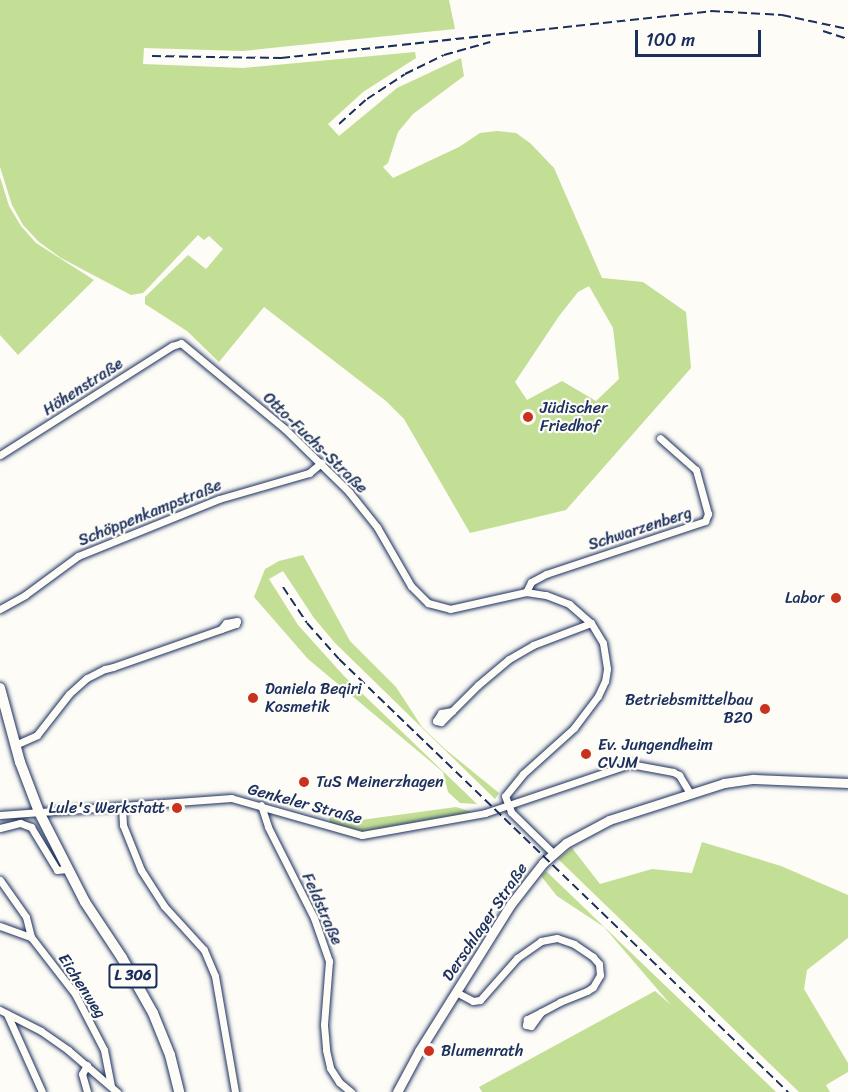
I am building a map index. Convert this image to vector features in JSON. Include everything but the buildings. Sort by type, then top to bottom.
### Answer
[{"type":"main road","name":"L 306","points":[[0,688],[15,745],[39,812],[67,869],[153,1012],[170,1054],[179,1092]]},
{"type":"main road","name":"Derschlager Straße","points":[[398,1092],[418,1051],[523,886],[553,853],[595,826],[724,783],[754,779],[848,783]]},
{"type":"street","name":"Höhenstraße","points":[[0,455],[172,346],[181,343]]},
{"type":"street","name":"Otto-Fuchs-Straße","points":[[181,343],[251,400],[321,463],[367,513],[411,586],[428,603],[450,609],[526,592],[562,600],[591,623],[603,643],[606,656],[607,669],[603,689],[574,728],[508,790],[505,796],[507,807]]},
{"type":"street","name":"Schwarzenberg","points":[[526,592],[531,582],[546,574],[705,521],[708,514],[696,470],[660,438]]},
{"type":"street","name":"Schöppenkampstraße","points":[[0,609],[25,596],[78,556],[219,499],[309,473],[321,463]]},
{"type":"street","points":[[452,711],[509,658],[533,645],[591,623]]},
{"type":"street","points":[[15,745],[37,735],[61,702],[87,678],[105,669],[221,629]]},
{"type":"street","name":"Genkeler Straße","points":[[0,815],[231,798],[362,835],[447,821],[507,807],[630,764],[674,772],[679,775],[690,793]]},
{"type":"street","points":[[122,806],[123,825],[141,870],[164,906],[204,950],[215,976],[235,1092]]},
{"type":"street","name":"Feldstraße","points":[[261,806],[268,827],[314,918],[330,961],[324,1025],[326,1050],[330,1068],[339,1082],[351,1092]]},
{"type":"street","points":[[507,807],[553,853]]},
{"type":"street","points":[[0,828],[20,823],[31,827],[57,870],[67,869]]},
{"type":"street","name":"Eichenweg","points":[[0,880],[26,917],[31,937],[75,994],[92,1023],[104,1050],[111,1086]]},
{"type":"street","points":[[0,926],[31,937]]},
{"type":"street","points":[[456,992],[473,1000],[480,1000],[517,958],[540,941],[557,938],[574,944],[593,957],[598,964],[600,975],[587,991],[541,1012]]},
{"type":"street","points":[[3,1012],[41,1032],[87,1065],[117,1092]]},
{"type":"street","points":[[3,1012],[42,1092]]},
{"type":"street","points":[[87,1065],[82,1074],[87,1092]]},
{"type":"green space","points":[[0,0],[449,0],[455,29],[243,51],[144,48],[143,64],[243,68],[415,52],[416,58],[363,92],[328,124],[339,136],[397,88],[461,58],[464,76],[413,114],[398,132],[388,163],[383,167],[393,178],[459,147],[480,133],[497,131],[516,133],[530,143],[554,168],[602,278],[643,282],[686,312],[691,368],[566,510],[470,533],[404,419],[386,401],[264,307],[219,362],[187,331],[145,304],[145,297],[188,255],[206,269],[223,249],[209,236],[204,240],[198,235],[143,293],[131,295],[61,258],[39,242],[23,225],[12,205],[0,167]],"holes":[[[589,286],[613,328],[619,379],[596,401],[562,381],[527,400],[515,382],[559,316],[578,292]]]},
{"type":"green space","points":[[0,177],[9,206],[21,226],[36,243],[94,280],[18,355],[0,335]]},
{"type":"green space","points":[[303,555],[350,641],[396,687],[422,727],[499,793],[495,799],[335,643],[314,618],[283,571],[269,579],[298,625],[344,676],[477,804],[460,803],[448,792],[443,772],[308,659],[254,597],[265,569],[279,561]]},
{"type":"green space","points":[[456,807],[472,812],[363,831],[330,823],[329,817],[361,820]]},
{"type":"green space","points":[[702,842],[781,866],[848,895],[848,938],[807,970],[804,989],[848,1063],[848,1072],[826,1085],[830,1092],[799,1092],[558,859],[572,848],[600,884],[652,869],[692,873]]},
{"type":"green space","points":[[546,871],[776,1092],[482,1092],[479,1087],[655,991],[671,1005],[604,927],[557,896],[541,876]]},
{"type":"railway","points":[[152,56],[281,58],[711,11],[782,15],[848,29]]},
{"type":"railway","points":[[823,31],[848,39]]},
{"type":"railway","points":[[339,124],[367,99],[405,74],[444,55],[490,42]]},
{"type":"railway","points":[[283,587],[307,623],[339,659],[788,1092]]},
{"type":"place","name":"Jüdischer Friedhof","points":[[528,417]]},
{"type":"place","name":"Labor","points":[[836,598]]},
{"type":"place","name":"Daniela Beqiri Kosmetik","points":[[253,698]]},
{"type":"place","name":"Betriebsmittelbau B20","points":[[765,709]]},
{"type":"place","name":"Ev. Jungendheim CVJM","points":[[586,754]]},
{"type":"place","name":"TuS Meinerzhagen","points":[[304,782]]},
{"type":"place","name":"Lule's Werkstatt","points":[[177,808]]},
{"type":"place","name":"Blumenrath","points":[[429,1051]]}]
